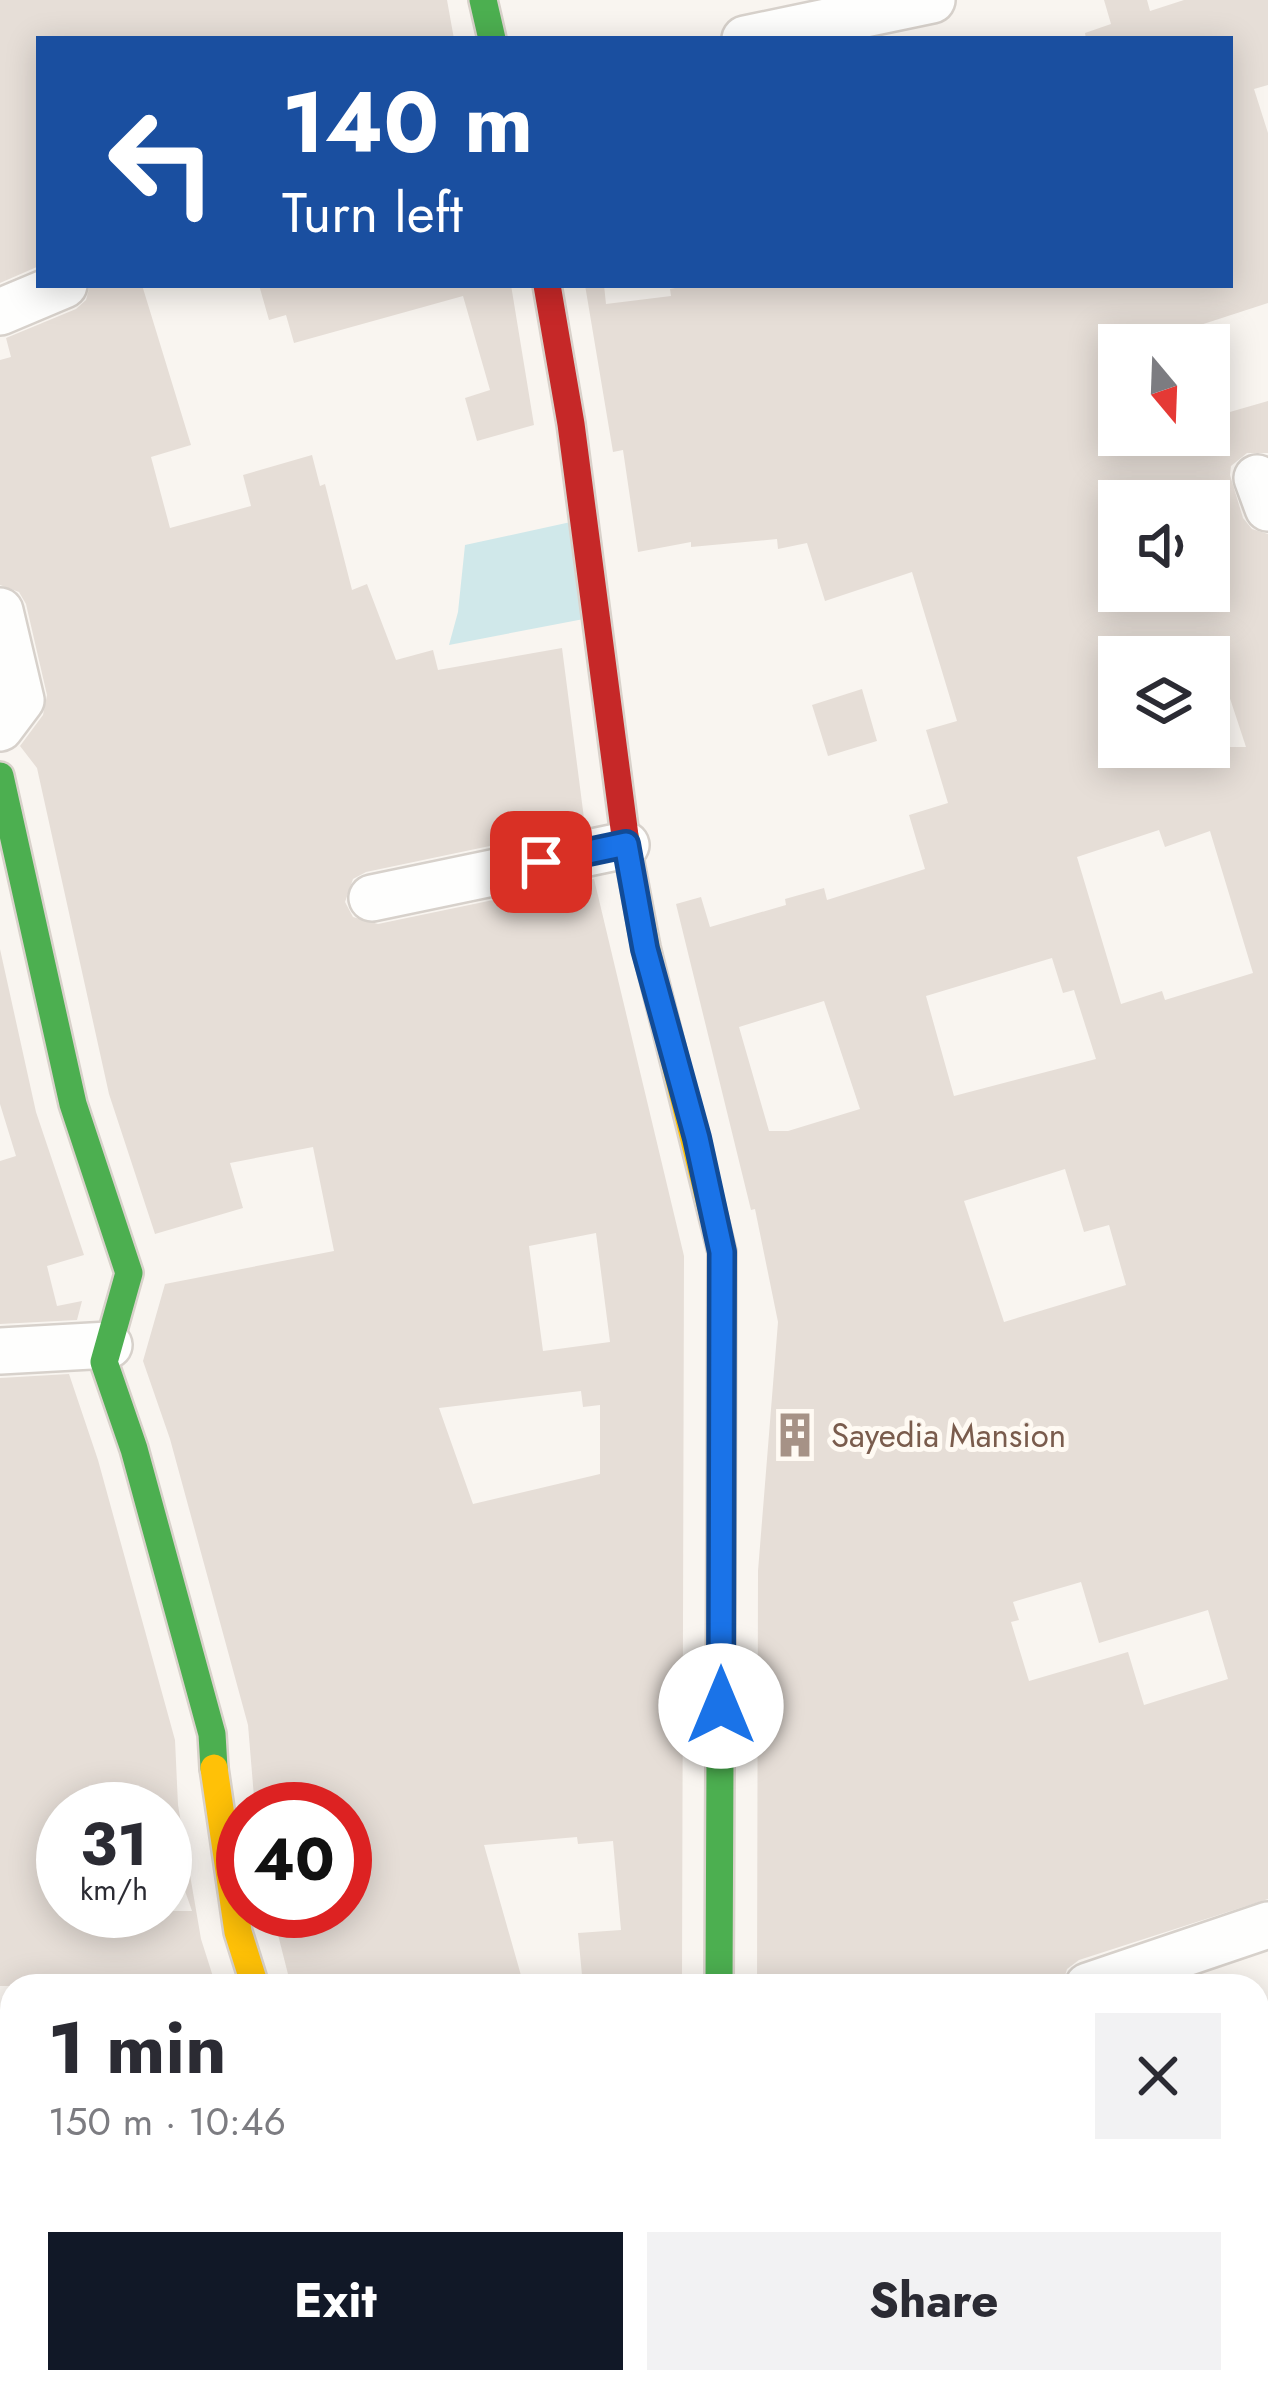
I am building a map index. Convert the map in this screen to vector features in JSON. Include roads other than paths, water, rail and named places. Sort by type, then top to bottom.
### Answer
[{"type":"street","points":[[483,0],[491,36]]},
{"type":"street","points":[[759,36],[932,0]]},
{"type":"street","points":[[0,312],[57,288]]},
{"type":"street","points":[[548,288],[570,394],[602,687],[626,844],[645,949],[697,1138],[722,1252],[719,1974]]},
{"type":"street","points":[[0,610],[21,700],[0,728]]},
{"type":"street","points":[[0,776],[73,1104],[129,1273],[104,1362],[134,1449],[212,1734],[219,1821],[238,1932],[251,1974]]},
{"type":"street","points":[[372,898],[626,844]]},
{"type":"street","points":[[0,1351],[109,1345]]},
{"type":"street","points":[[1123,1974],[1268,1925]]},
{"type":"water","points":[[589,518],[589,618],[449,645],[458,612],[465,545]]},
{"type":"place","name":"Sayedia Mansion","points":[[795,1435]]}]
